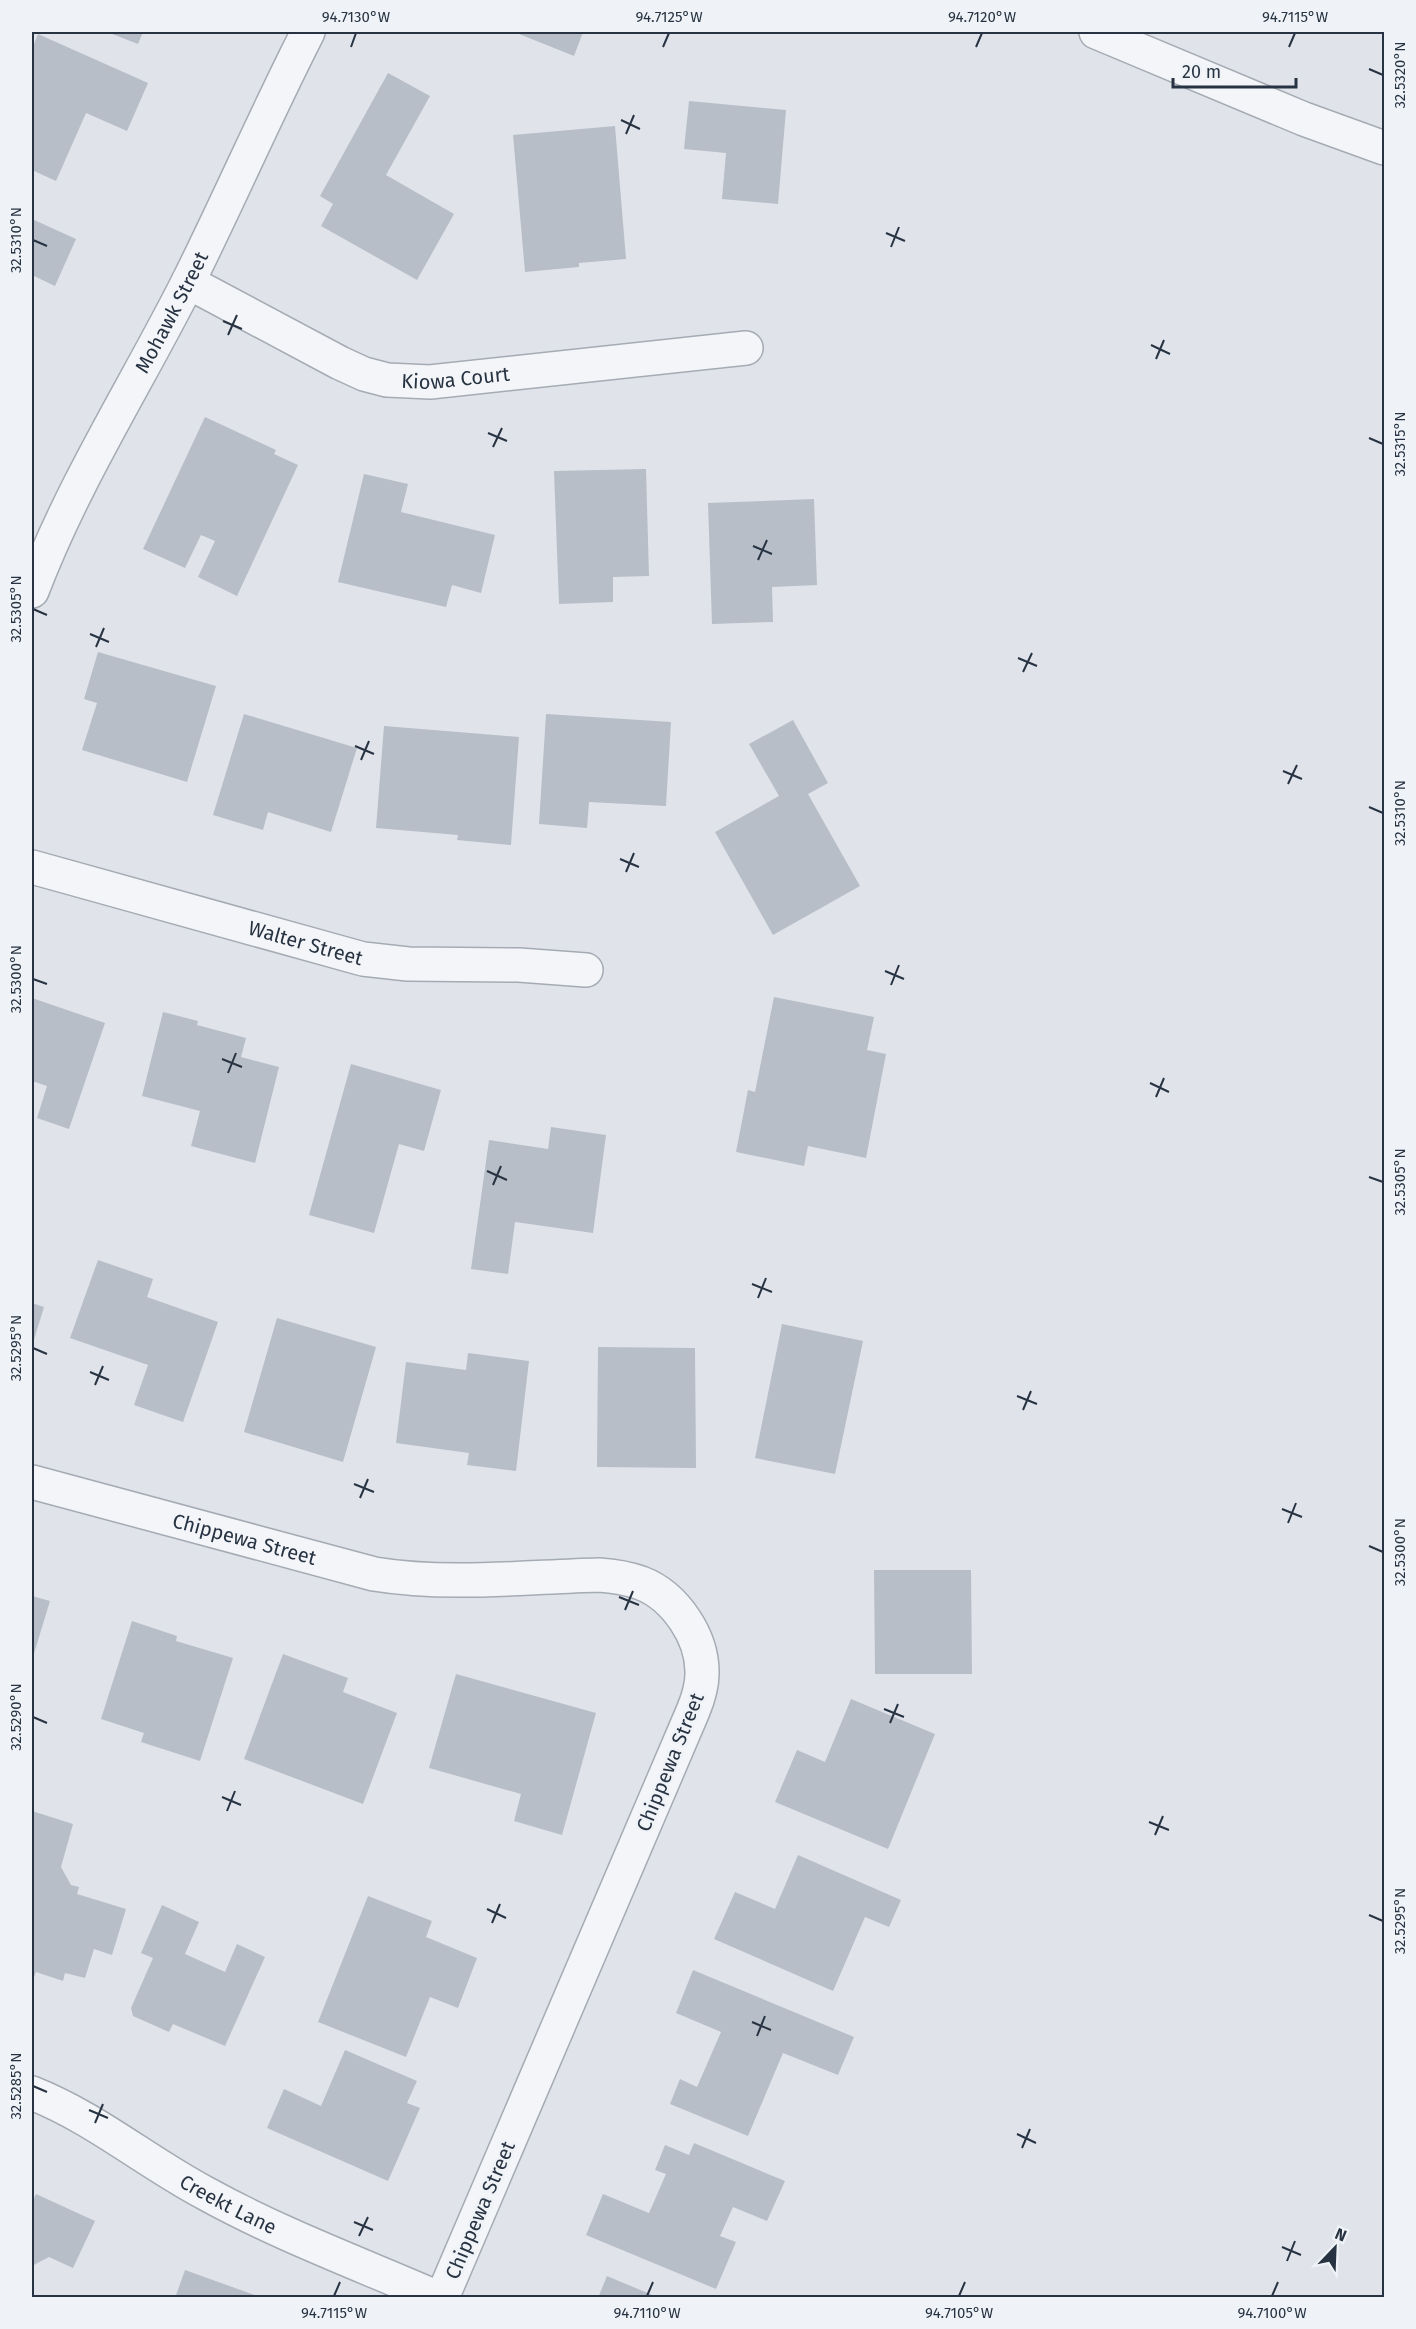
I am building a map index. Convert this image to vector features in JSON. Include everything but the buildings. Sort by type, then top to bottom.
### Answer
[{"type":"street","name":"Mohawk Street","points":[[32,591],[77,489],[188,282],[272,101],[308,32]]},
{"type":"street","points":[[1096,32],[1294,115],[1384,148]]},
{"type":"street","name":"Kiowa Court","points":[[188,282],[340,363],[387,380],[430,382],[746,348]]},
{"type":"street","name":"Walter Street","points":[[32,867],[363,959],[408,964],[519,965],[586,970]]},
{"type":"street","name":"Chippewa Street","points":[[32,1482],[351,1569],[396,1578],[441,1580],[599,1575],[625,1578],[656,1591],[667,1600],[685,1620],[693,1634],[701,1657],[702,1675],[701,1687],[693,1711],[442,2298]]},
{"type":"street","name":"Creekt Lane","points":[[32,2093],[77,2114],[189,2184],[245,2214],[438,2298]]}]
